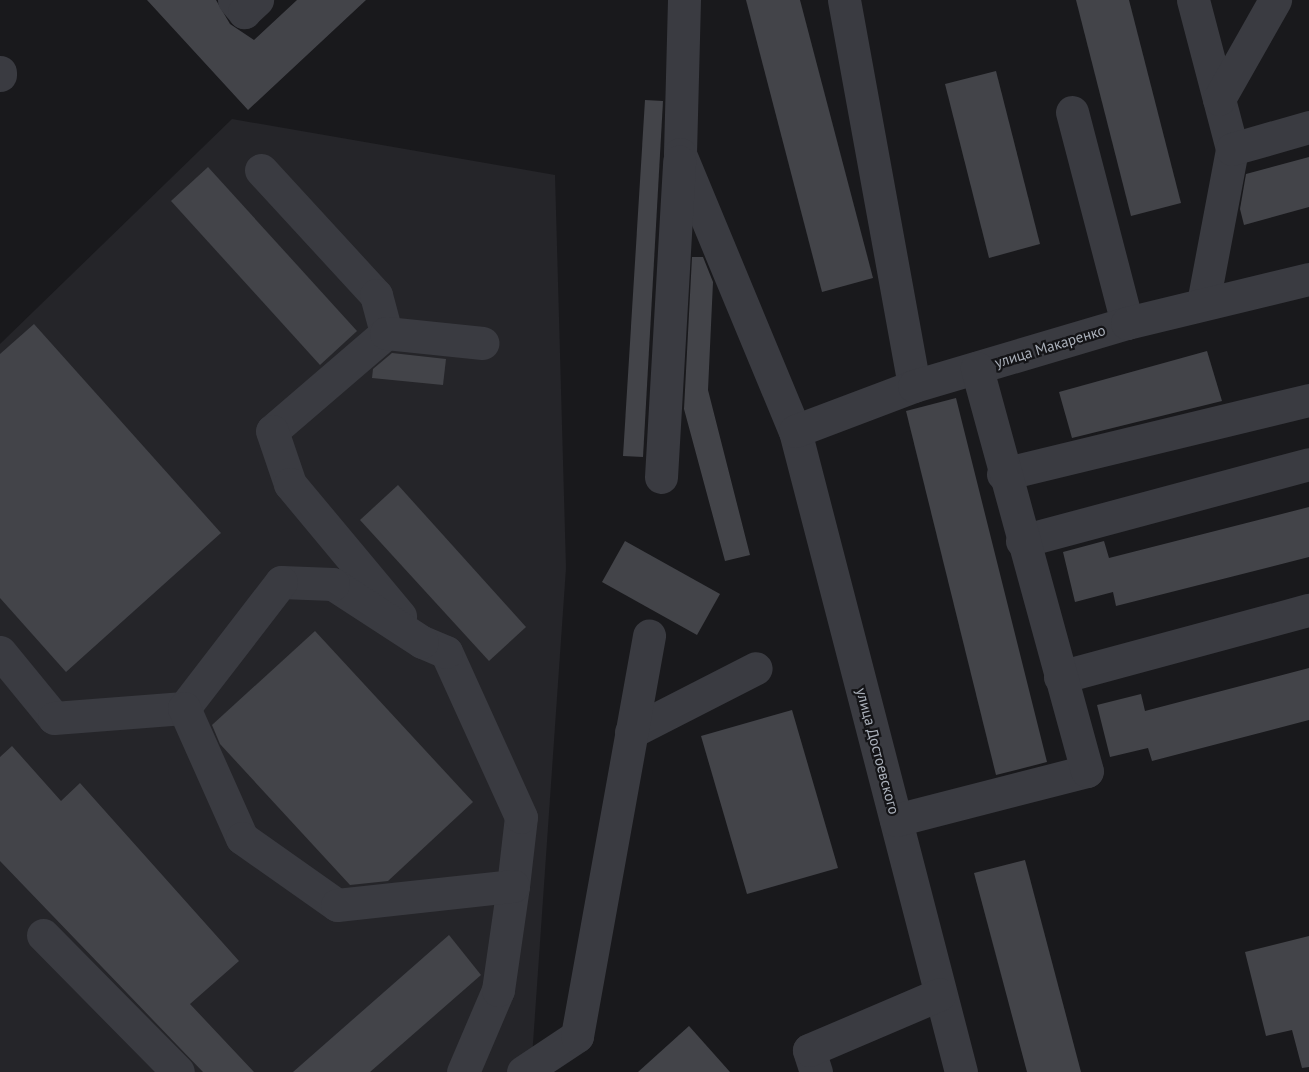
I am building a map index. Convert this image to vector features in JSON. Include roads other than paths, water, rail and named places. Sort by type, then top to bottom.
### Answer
[{"type":"street","points":[[234,0],[244,12],[257,0]]},
{"type":"street","points":[[660,477],[680,154],[684,0]]},
{"type":"street","points":[[844,0],[914,386]]},
{"type":"street","points":[[1193,0],[1232,149],[1203,303]]},
{"type":"street","points":[[1219,99],[1275,0]]},
{"type":"street","points":[[1072,112],[1127,323]]},
{"type":"street","points":[[1232,149],[1309,127]]},
{"type":"street","name":"улица Достоевского","points":[[680,154],[795,431],[961,1072]]},
{"type":"street","points":[[261,170],[376,295],[386,333]]},
{"type":"street","name":"улица Макаренко","points":[[795,431],[914,386],[1127,323],[1309,279]]},
{"type":"street","points":[[422,642],[290,484],[272,431],[386,333],[483,344]]},
{"type":"street","points":[[896,820],[1087,771],[1003,474],[977,368]]},
{"type":"street","points":[[1003,474],[1309,400]]},
{"type":"street","points":[[1022,541],[1309,464]]},
{"type":"street","points":[[0,652],[54,718],[184,708],[281,582],[333,584],[422,642],[446,652],[521,817],[498,990],[463,1072]]},
{"type":"street","points":[[1060,677],[1309,610]]},
{"type":"street","points":[[523,1072],[577,1036],[649,635]]},
{"type":"street","points":[[631,732],[756,668]]},
{"type":"street","points":[[184,708],[242,838],[337,905],[513,886]]},
{"type":"street","points":[[43,935],[178,1072]]},
{"type":"street","points":[[816,1072],[809,1050],[940,994]]}]
